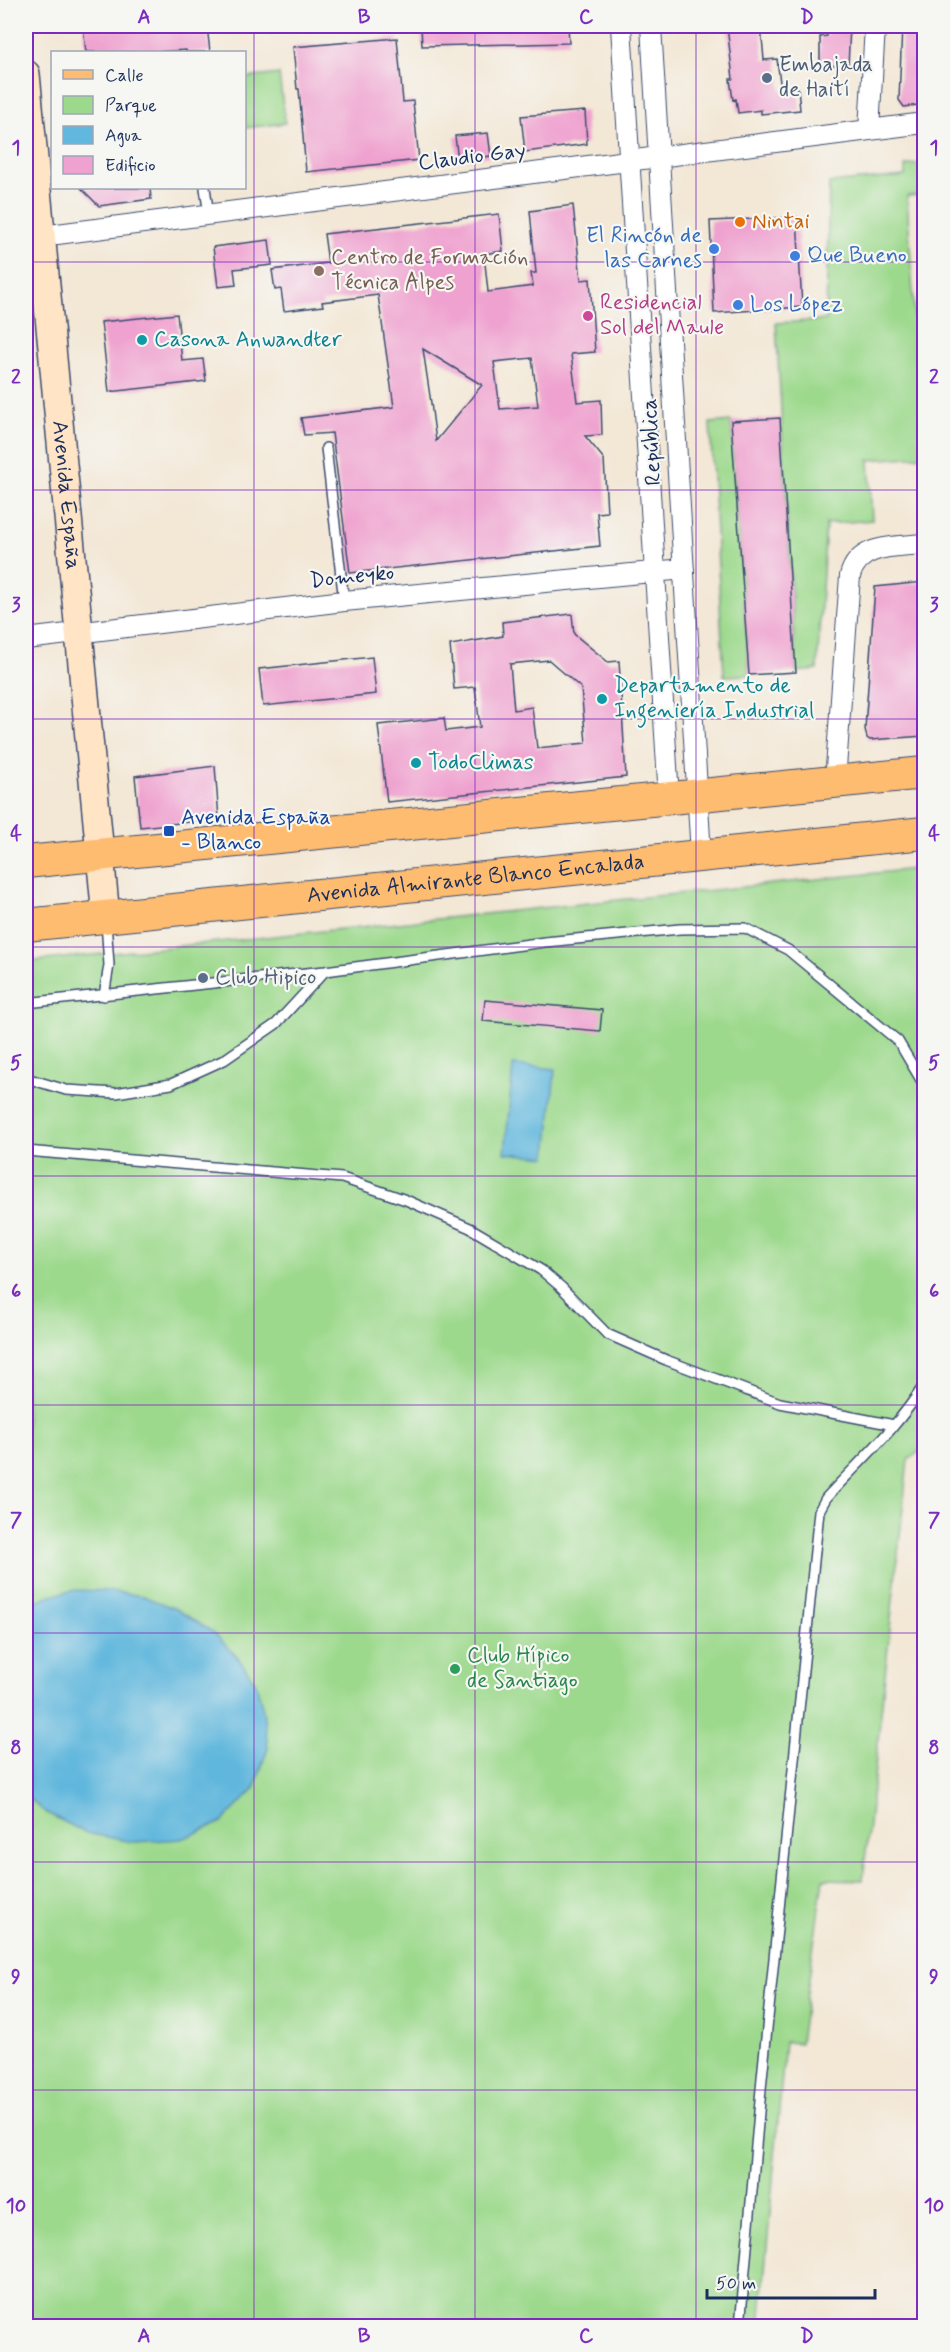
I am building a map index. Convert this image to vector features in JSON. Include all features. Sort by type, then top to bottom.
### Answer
[{"type":"main road","points":[[26,862],[924,773]]},
{"type":"main road","name":"Avenida Almirante Blanco Encalada","points":[[26,925],[924,832]]},
{"type":"street","name":"República","points":[[621,26],[655,573],[683,796],[700,855]]},
{"type":"street","name":"República","points":[[651,26],[684,569],[683,796]]},
{"type":"street","points":[[869,130],[875,26]]},
{"type":"street","name":"Avenida España","points":[[26,74],[33,237],[78,633],[106,917]]},
{"type":"street","name":"Claudio Gay","points":[[33,237],[924,123]]},
{"type":"street","points":[[835,782],[852,565],[869,551],[924,544]]},
{"type":"street","name":"Domeyko","points":[[26,639],[344,601],[684,569]]},
{"type":"lane","points":[[205,189],[209,214]]},
{"type":"lane","points":[[326,448],[344,601]]},
{"type":"lane","points":[[104,996],[109,965],[106,917]]},
{"type":"lane","points":[[26,1003],[325,971],[545,942],[680,929],[745,928],[788,950],[898,1041],[924,1086]]},
{"type":"lane","points":[[26,1078],[66,1090],[116,1093],[171,1084],[224,1060],[276,1024],[325,971]]},
{"type":"lane","points":[[26,1151],[342,1178],[406,1200],[470,1228],[541,1270],[607,1334],[666,1360],[780,1403],[894,1425]]},
{"type":"lane","points":[[740,2326],[762,2078],[819,1511],[826,1498],[912,1404],[924,1385]]},
{"type":"green space","points":[[279,74],[285,123],[246,128],[246,78]]},
{"type":"green space","points":[[924,163],[924,195],[907,196],[923,456],[869,460],[872,520],[826,524],[817,670],[796,672],[776,323],[826,320],[829,183],[905,176],[905,166]]},
{"type":"green space","points":[[731,421],[749,675],[724,676],[710,423]]},
{"type":"green space","name":"Club Hípico de Santiago","points":[[924,868],[924,1448],[908,1460],[863,1880],[823,1879],[800,2043],[785,2042],[760,2326],[26,2326],[26,962]]},
{"type":"water","points":[[513,1065],[555,1069],[547,1157],[505,1153]]},
{"type":"water","points":[[76,1590],[110,1591],[143,1596],[176,1609],[213,1632],[238,1658],[256,1683],[263,1710],[268,1748],[254,1789],[222,1822],[182,1839],[133,1842],[86,1833],[45,1812],[26,1796],[26,1605],[51,1595]]},
{"type":"building","points":[[83,26],[109,26],[109,29],[139,26],[207,26],[210,51],[186,50],[86,51]]},
{"type":"building","points":[[421,26],[568,26],[569,43],[422,46]]},
{"type":"building","points":[[727,26],[761,26],[764,60],[777,59],[781,90],[798,88],[800,110],[761,114],[761,110],[738,113],[736,99],[733,100],[730,79],[733,79]]},
{"type":"building","points":[[828,26],[850,26],[848,66],[820,65],[820,37],[827,36]]},
{"type":"building","points":[[902,26],[924,26],[924,104],[904,107],[899,100]]},
{"type":"building","points":[[397,38],[403,102],[413,101],[419,160],[306,172],[293,47]]},
{"type":"building","points":[[585,111],[587,144],[525,152],[521,116]]},
{"type":"building","points":[[488,133],[491,156],[458,160],[455,136]]},
{"type":"building","points":[[82,189],[150,189],[151,199],[99,206]]},
{"type":"building","points":[[573,205],[581,280],[590,279],[595,352],[571,354],[577,402],[601,400],[602,435],[585,436],[604,459],[607,512],[597,513],[600,546],[350,573],[332,433],[304,435],[301,418],[394,407],[378,295],[322,302],[323,306],[284,311],[281,289],[275,290],[272,270],[328,263],[324,234],[499,214],[503,251],[484,254],[488,292],[533,286],[531,273],[536,273],[530,211]],"holes":[[[423,349],[482,385],[436,441],[431,403]],[[532,358],[538,406],[500,409],[494,362]]]},
{"type":"building","points":[[797,217],[802,307],[714,313],[710,221]]},
{"type":"building","points":[[269,240],[272,265],[234,269],[236,285],[218,287],[213,247]]},
{"type":"building","name":"Casona Anwandter","points":[[177,314],[182,361],[203,359],[206,381],[109,392],[101,322]]},
{"type":"building","points":[[780,418],[796,672],[749,675],[731,421]]},
{"type":"building","points":[[924,582],[924,736],[870,740],[867,738],[865,729],[875,587]]},
{"type":"building","points":[[572,614],[574,634],[608,662],[619,661],[626,777],[387,802],[378,725],[444,718],[446,731],[480,727],[475,687],[454,689],[450,645],[503,636],[502,622]],"holes":[[[549,660],[581,688],[586,743],[537,748],[532,707],[514,710],[510,664]]]},
{"type":"building","points":[[372,657],[376,694],[263,706],[259,669]]},
{"type":"building","points":[[215,766],[219,819],[140,827],[135,776]]},
{"type":"building","points":[[485,1000],[602,1010],[600,1031],[483,1021]]},
{"type":"place","name":"Embajada de Haití","points":[[767,78]]},
{"type":"place","name":"Nintai","points":[[740,222]]},
{"type":"place","name":"El Rincón de las Carnes","points":[[714,249]]},
{"type":"place","name":"Que Bueno","points":[[795,256]]},
{"type":"place","name":"Centro de Formación Técnica Alpes","points":[[319,271]]},
{"type":"place","name":"Los López","points":[[738,305]]},
{"type":"place","name":"Residencial Sol del Maule","points":[[588,316]]},
{"type":"place","name":"Casona Anwandter","points":[[142,340]]},
{"type":"place","name":"Departamento de Ingeniería Industrial","points":[[602,699]]},
{"type":"place","name":"TodoClimas","points":[[416,763]]},
{"type":"place","name":"Avenida España - Blanco","points":[[169,831]]},
{"type":"place","name":"Club Hipico","points":[[203,978]]},
{"type":"place","name":"Club Hípico de Santiago","points":[[455,1669]]}]
